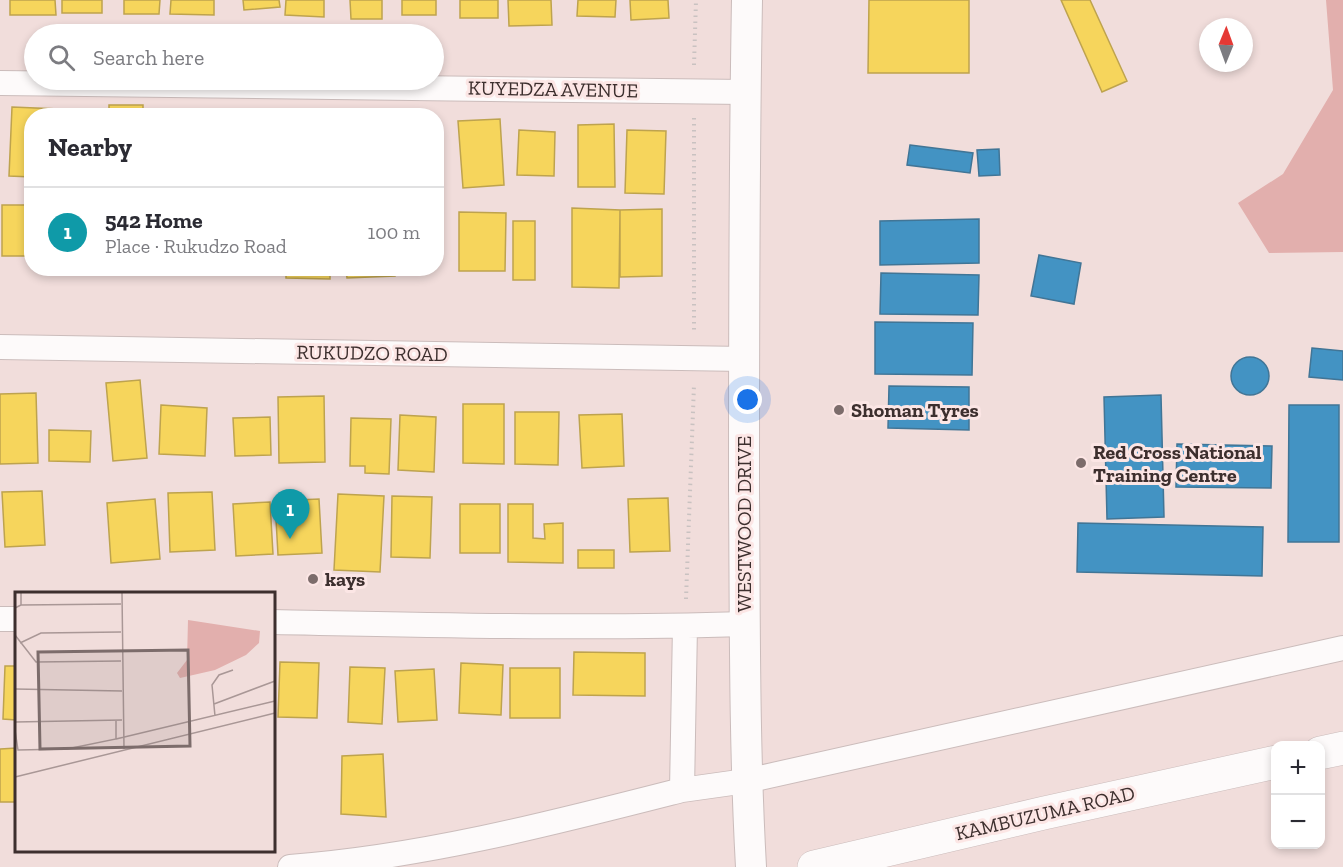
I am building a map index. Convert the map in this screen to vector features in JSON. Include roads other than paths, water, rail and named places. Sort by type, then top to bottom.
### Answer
[{"type":"main road","points":[[1325,752],[1343,748]]},
{"type":"main road","name":"KAMBUZUMA ROAD","points":[[814,867],[1271,763]]},
{"type":"street","name":"WESTWOOD DRIVE","points":[[747,0],[744,359],[745,624],[746,780],[751,867]]},
{"type":"street","name":"KUYEDZA AVENUE","points":[[0,83],[24,83]]},
{"type":"street","name":"KUYEDZA AVENUE","points":[[444,88],[745,92]]},
{"type":"street","name":"RUKUDZO ROAD","points":[[0,347],[744,359]]},
{"type":"street","points":[[274,622],[438,626],[745,624]]},
{"type":"street","points":[[682,790],[685,626]]},
{"type":"street","points":[[290,867],[345,863],[472,840],[561,821],[682,790],[746,780],[1343,648]]},
{"type":"place","name":"Shoman Tyres","points":[[839,410]]},
{"type":"place","name":"Red Cross National Training Centre","points":[[1081,463]]},
{"type":"place","name":"542 Home","points":[[290,539]]},
{"type":"place","name":"kays","points":[[313,579]]}]
